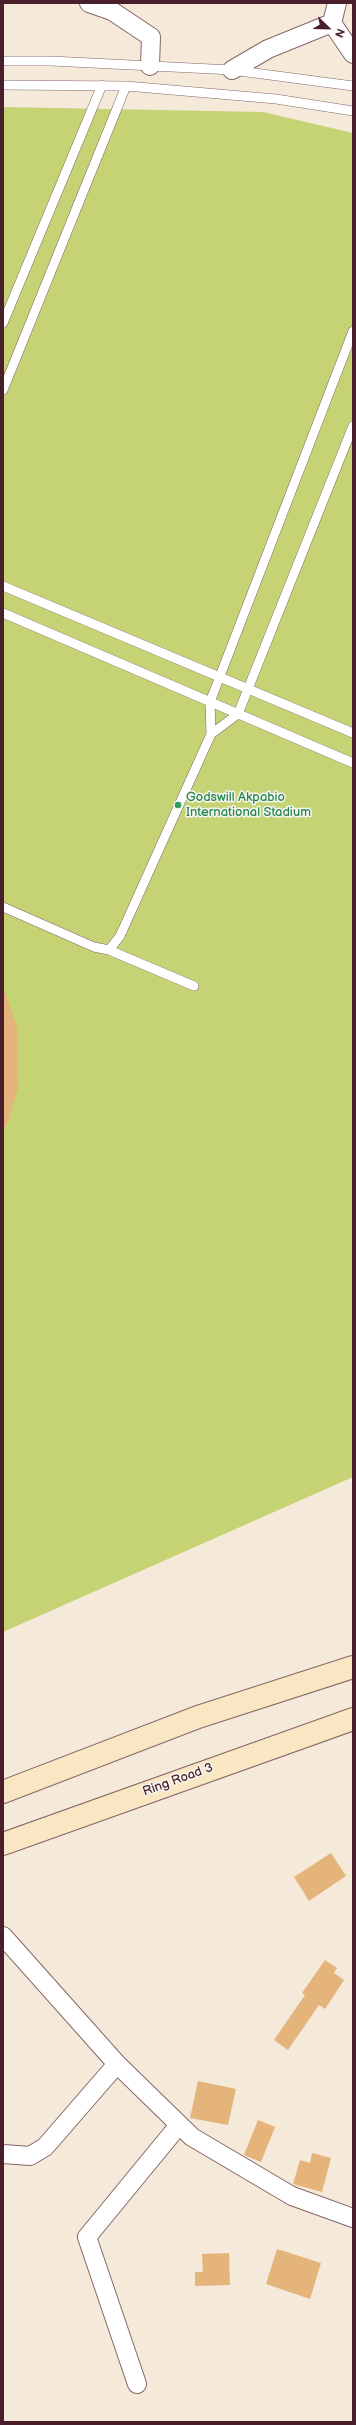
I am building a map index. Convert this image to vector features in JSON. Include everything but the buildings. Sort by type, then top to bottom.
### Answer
[{"type":"main road","points":[[3,1792],[198,1717],[353,1667]]},
{"type":"main road","name":"Ring Road 3","points":[[3,1844],[353,1719]]},
{"type":"street","points":[[89,3],[112,11],[151,37],[150,66]]},
{"type":"street","points":[[337,3],[332,24],[353,54]]},
{"type":"street","points":[[232,70],[274,46],[332,24]]},
{"type":"street","points":[[3,1936],[117,2064],[192,2137],[292,2196],[353,2218]]},
{"type":"street","points":[[3,2154],[30,2156],[45,2147],[117,2064]]},
{"type":"street","points":[[137,2384],[87,2237],[179,2125]]},
{"type":"lane","points":[[3,61],[232,70],[353,86]]},
{"type":"lane","points":[[3,85],[126,86],[276,99],[353,112]]},
{"type":"lane","points":[[3,323],[102,85]]},
{"type":"lane","points":[[3,390],[126,86]]},
{"type":"lane","points":[[109,950],[120,936],[211,734],[210,702],[218,676],[353,331]]},
{"type":"lane","points":[[211,734],[238,714],[353,426]]},
{"type":"lane","points":[[3,586],[353,733]]},
{"type":"lane","points":[[3,613],[353,763]]},
{"type":"lane","points":[[3,907],[94,947],[109,950],[194,986]]},
{"type":"green space","name":"Godswill Akpabio International Stadium","points":[[3,107],[263,112],[353,133],[353,1477],[3,1632]]},
{"type":"place","name":"Godswill Akpabio International Stadium","points":[[178,805]]}]
